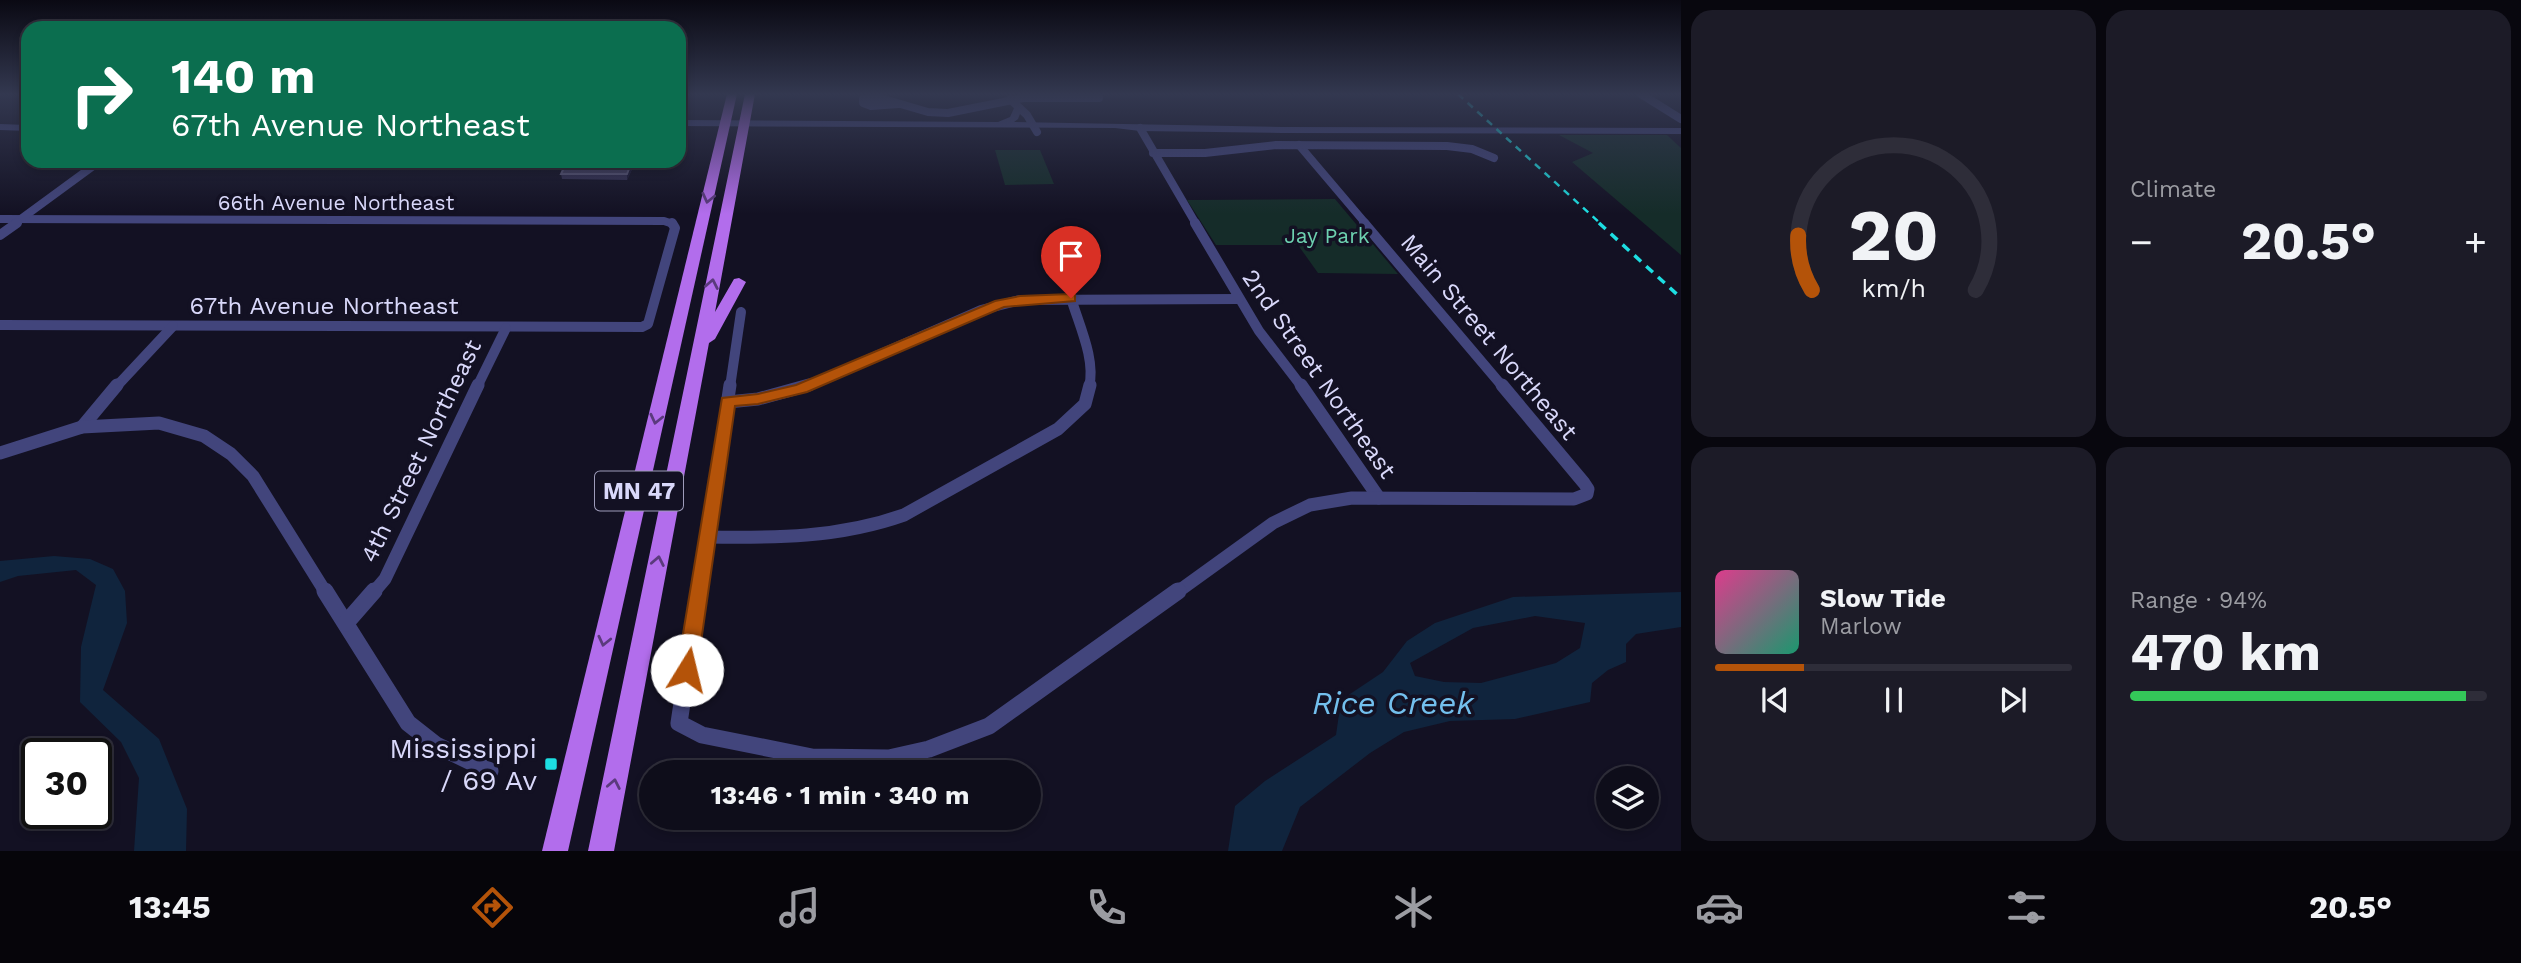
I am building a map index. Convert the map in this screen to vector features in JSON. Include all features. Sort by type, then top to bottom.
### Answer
[{"type":"main road","name":"MN 47","points":[[555,851],[722,134]]},
{"type":"main road","name":"MN 47","points":[[601,851],[743,134]]},
{"type":"main road","points":[[699,351],[739,282]]},
{"type":"street","name":"2nd Street Northeast","points":[[1143,134],[1239,299],[1277,357],[1342,439],[1379,498]]},
{"type":"street","points":[[1153,153],[1205,153],[1262,146],[1299,145],[1447,146],[1472,149],[1494,158]]},
{"type":"street","name":"Main Street Northeast","points":[[1299,145],[1588,489],[1587,494],[1574,499],[1379,498]]},
{"type":"street","points":[[0,235],[90,168]]},
{"type":"street","name":"66th Avenue Northeast","points":[[0,219],[672,222]]},
{"type":"street","points":[[648,324],[675,228],[672,222]]},
{"type":"street","points":[[727,402],[758,399],[801,388],[1000,304],[1020,300],[1071,298],[1239,299]]},
{"type":"street","points":[[707,537],[796,538],[829,535],[880,524],[904,515],[1058,429],[1085,404],[1092,377],[1071,298]]},
{"type":"street","points":[[741,312],[679,723],[702,736],[812,757],[889,758],[929,749],[989,726],[1293,512],[1331,500],[1379,498]]},
{"type":"street","name":"67th Avenue Northeast","points":[[0,325],[635,328],[648,324]]},
{"type":"street","points":[[82,427],[130,370],[173,326]]},
{"type":"street","name":"4th Street Northeast","points":[[346,623],[385,579],[506,328]]},
{"type":"street","points":[[0,453],[82,427],[159,423],[205,436],[231,454],[253,476],[408,723],[423,738],[445,752],[490,771]]},
{"type":"green space","points":[[1559,135],[1667,135],[1681,148],[1681,255],[1572,162],[1593,153]]},
{"type":"green space","points":[[995,150],[1040,150],[1054,184],[1005,185]]},
{"type":"green space","name":"Jay Park","points":[[1335,199],[1398,274],[1318,273],[1298,245],[1216,245],[1187,200]]},
{"type":"water","points":[[54,556],[90,559],[113,569],[125,591],[127,623],[103,690],[159,739],[187,809],[186,851],[134,851],[139,778],[121,742],[80,702],[81,647],[96,585],[76,570],[18,576],[0,582],[0,561]]},
{"type":"water","name":"Rice Creek","points":[[1681,592],[1681,627],[1636,634],[1626,644],[1626,662],[1608,670],[1592,683],[1590,702],[1515,719],[1450,721],[1404,732],[1370,753],[1300,807],[1282,851],[1228,851],[1235,806],[1265,781],[1336,735],[1341,700],[1383,672],[1407,641],[1435,623],[1513,597]],"holes":[[[1535,616],[1585,623],[1580,648],[1556,663],[1481,683],[1444,682],[1415,676],[1410,663],[1473,628]]]},
{"type":"building","points":[[564,168],[629,168],[627,174],[561,174]]},
{"type":"railway","points":[[1502,134],[1601,224]]},
{"type":"railway","points":[[1599,223],[1681,298]]},
{"type":"place","name":"Mississippi / 69 Av","points":[[551,764]]},
{"type":"route","points":[[687,670],[727,402],[758,399],[801,388],[1000,304],[1041,298],[1071,298]]}]
